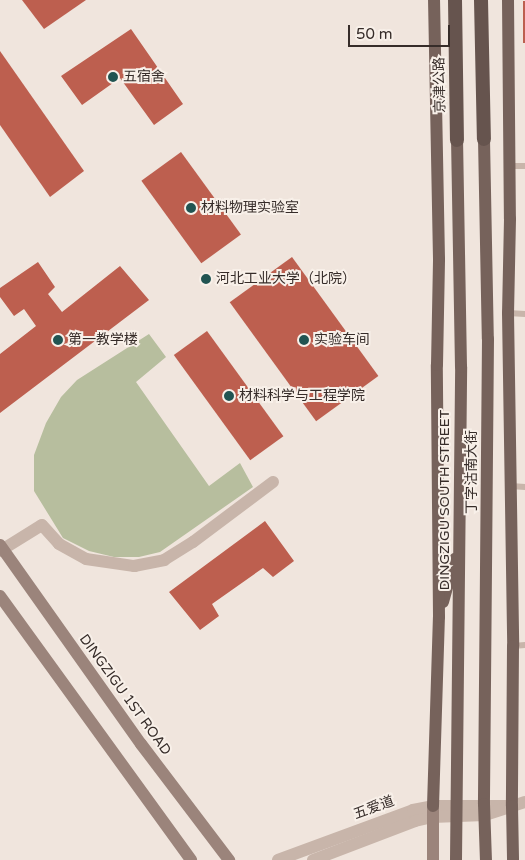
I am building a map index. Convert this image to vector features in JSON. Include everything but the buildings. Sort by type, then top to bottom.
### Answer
[{"type":"highway","name":"京津公路","points":[[455,0],[457,140]]},
{"type":"highway","points":[[481,0],[484,140]]},
{"type":"main road","points":[[433,860],[432,811],[439,616],[437,375],[439,259],[434,0]]},
{"type":"main road","points":[[508,0],[508,313],[511,486],[519,646],[512,806],[514,860]]},
{"type":"main road","name":"DINGZIGU SOUTH STREET","points":[[456,860],[461,367],[457,140]]},
{"type":"main road","name":"丁字沽南大街","points":[[484,140],[488,339],[485,810]]},
{"type":"main road","points":[[439,616],[460,542]]},
{"type":"main road","name":"DINGZIGU 1ST ROAD","points":[[1,548],[141,744],[229,860]]},
{"type":"main road","points":[[0,596],[191,860]]},
{"type":"main road","points":[[485,810],[486,860]]},
{"type":"street","points":[[1,548],[42,525],[59,544],[86,559],[134,566],[164,560],[193,542],[273,482]]},
{"type":"street","name":"五爱道","points":[[278,860],[394,816],[432,811],[485,810],[525,802]]},
{"type":"street","name":"五爱道","points":[[313,860],[416,821],[432,811]]},
{"type":"lane","points":[[509,166],[525,166]]},
{"type":"lane","points":[[508,313],[525,314]]},
{"type":"lane","points":[[511,486],[525,487]]},
{"type":"green space","points":[[149,334],[166,357],[136,382],[209,486],[240,463],[253,487],[160,552],[139,557],[114,557],[89,551],[63,538],[34,491],[34,455],[46,423],[61,397],[77,380]]},
{"type":"place","name":"五宿舍","points":[[113,77]]},
{"type":"place","name":"材料物理实验室","points":[[191,208]]},
{"type":"place","name":"河北工业大学（北院）","points":[[206,279]]},
{"type":"place","name":"第一教学楼","points":[[58,340]]},
{"type":"place","name":"实验车间","points":[[304,340]]},
{"type":"place","name":"材料科学与工程学院","points":[[229,396]]}]
